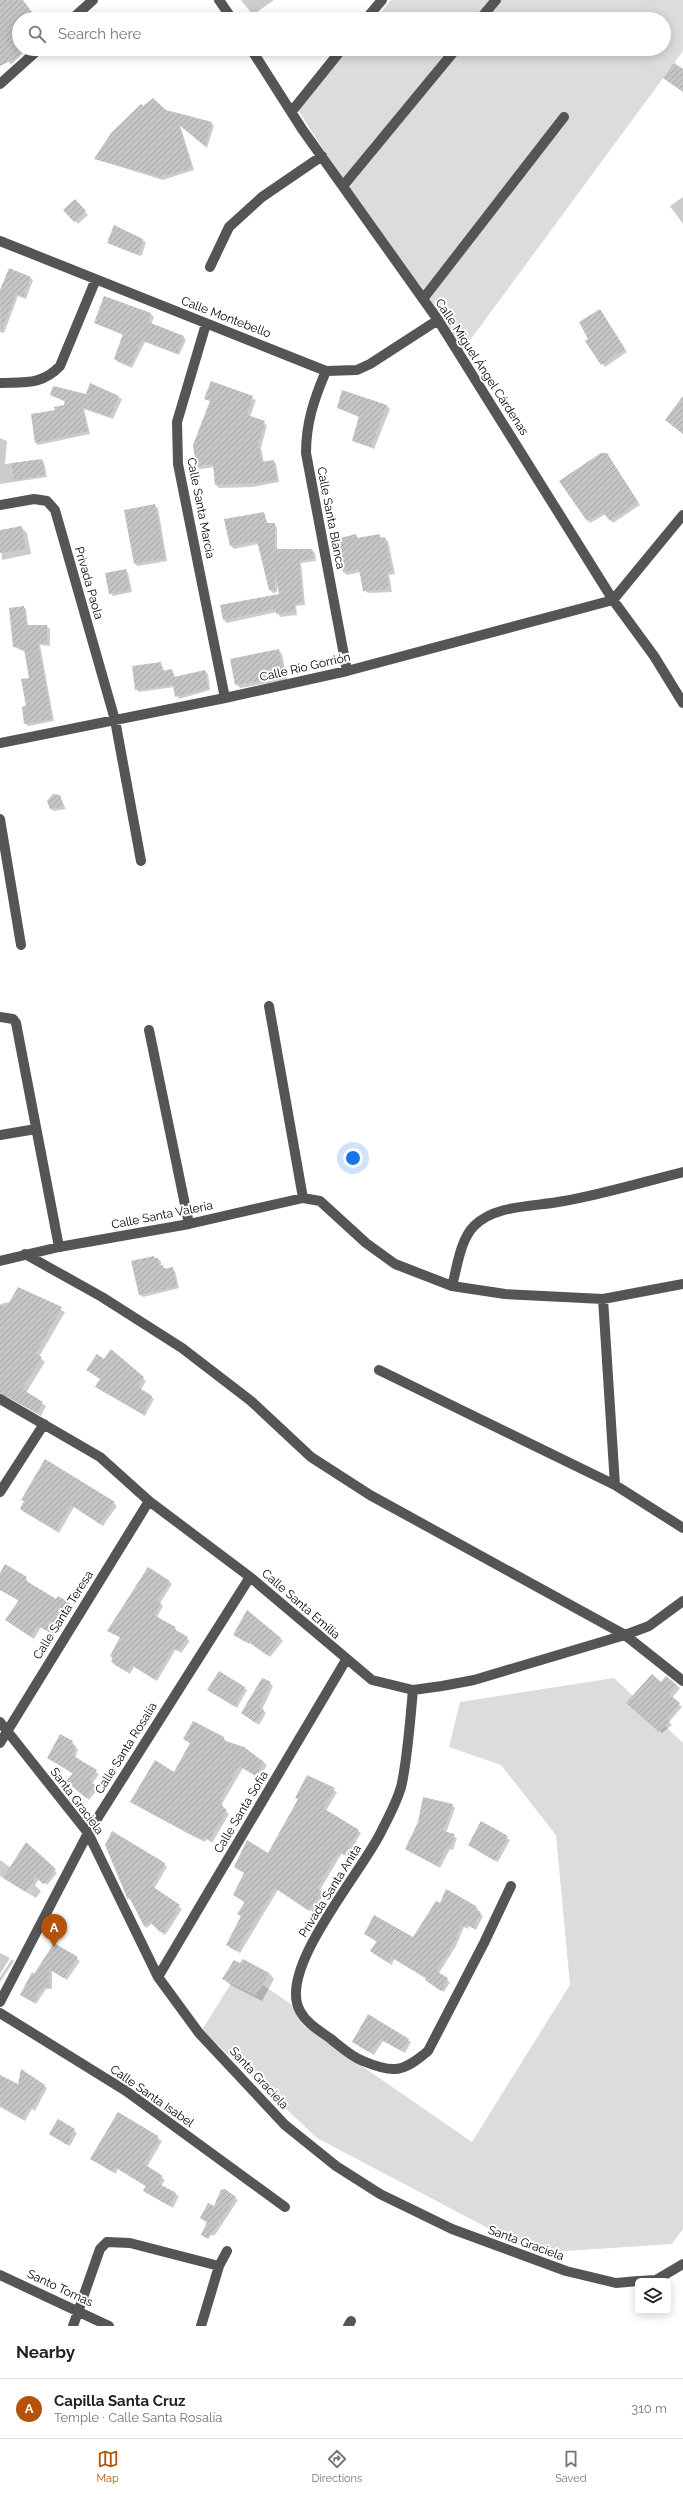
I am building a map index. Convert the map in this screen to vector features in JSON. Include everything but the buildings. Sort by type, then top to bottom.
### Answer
[{"type":"street","points":[[80,12],[93,0]]},
{"type":"street","points":[[219,0],[227,12]]},
{"type":"street","points":[[372,12],[382,0]]},
{"type":"street","points":[[486,12],[496,0]]},
{"type":"street","points":[[0,84],[31,56]]},
{"type":"street","name":"Calle Miguel Ángel Cárdenas","points":[[256,56],[322,156],[438,320],[612,600],[654,656],[683,703]]},
{"type":"street","points":[[292,111],[336,56]]},
{"type":"street","points":[[343,186],[450,56]]},
{"type":"street","points":[[423,299],[564,117]]},
{"type":"street","points":[[210,267],[229,227],[262,197],[322,156]]},
{"type":"street","name":"Calle Montebello","points":[[0,240],[326,371],[357,370],[370,364],[438,320]]},
{"type":"street","points":[[0,384],[39,381],[52,374],[60,366],[96,279]]},
{"type":"street","name":"Calle Santa Marcia","points":[[206,324],[177,422],[178,464],[225,698]]},
{"type":"street","name":"Calle Santa Blanca","points":[[326,371],[311,407],[306,431],[306,453],[347,671]]},
{"type":"street","name":"Privada Paola","points":[[0,505],[34,499],[47,501],[55,510],[115,720],[141,861]]},
{"type":"street","points":[[612,600],[683,515]]},
{"type":"street","name":"Calle Río Gorrión","points":[[0,743],[225,698],[347,671],[612,600]]},
{"type":"street","points":[[0,819],[21,945]]},
{"type":"street","points":[[269,1006],[303,1198],[320,1201],[366,1243],[395,1264],[452,1286],[512,1295],[603,1299],[683,1284]]},
{"type":"street","points":[[0,1017],[13,1019],[16,1024],[59,1247]]},
{"type":"street","points":[[149,1030],[189,1224]]},
{"type":"street","points":[[0,1135],[36,1129]]},
{"type":"street","points":[[452,1286],[466,1238],[473,1227],[484,1218],[501,1211],[565,1201],[683,1172]]},
{"type":"street","name":"Calle Santa Valeria","points":[[0,1261],[59,1247],[189,1224],[303,1198]]},
{"type":"street","points":[[25,1254],[102,1297],[182,1348],[251,1401],[311,1457],[370,1495],[625,1635],[683,1681]]},
{"type":"street","points":[[603,1299],[615,1485]]},
{"type":"street","points":[[379,1370],[615,1485],[683,1528]]},
{"type":"street","name":"Calle Santa Emilia","points":[[0,1399],[100,1457],[149,1501],[250,1577],[346,1660],[372,1680],[413,1690],[474,1680],[625,1635],[649,1626],[683,1601]]},
{"type":"street","points":[[0,1492],[44,1424]]},
{"type":"street","name":"Calle Santa Teresa","points":[[0,1743],[149,1501]]},
{"type":"street","name":"Calle Santa Rosalía","points":[[0,2002],[88,1833],[250,1577]]},
{"type":"street","name":"Calle Santa Sofía","points":[[158,1977],[346,1660]]},
{"type":"street","name":"Privada Santa Anita","points":[[413,1690],[402,1784],[382,1832],[313,1940],[297,1978],[295,1992],[300,2011],[311,2025],[360,2060],[383,2070],[398,2070],[413,2063],[428,2051],[484,1943],[511,1886]]},
{"type":"street","name":"Santa Graciela","points":[[0,1722],[88,1833],[158,1977],[199,2033],[285,2125],[336,2166],[380,2194],[452,2229],[523,2257],[566,2271],[616,2283],[635,2281]]},
{"type":"street","name":"Calle Santa Isabel","points":[[0,2014],[126,2091],[285,2207]]},
{"type":"street","points":[[73,2326],[77,2310],[100,2249],[107,2242],[130,2243],[219,2266]]},
{"type":"street","points":[[201,2326],[219,2266],[227,2250]]},
{"type":"street","name":"Santa Graciela","points":[[659,2278],[683,2264]]},
{"type":"street","name":"Santo Tomas","points":[[0,2275],[109,2326]]},
{"type":"shaded area","points":[[391,0],[683,0],[683,51],[457,358],[298,110],[343,56],[671,56],[671,12],[381,12]]},
{"type":"shaded area","points":[[614,1678],[683,1743],[683,2229],[672,2244],[535,2253],[317,2138],[202,2030],[240,1969],[292,2005],[304,2026],[472,2142],[570,1985],[556,1835],[501,1765],[449,1747],[460,1702]]},
{"type":"place","name":"Capilla Santa Cruz","points":[[54,1947]]}]
